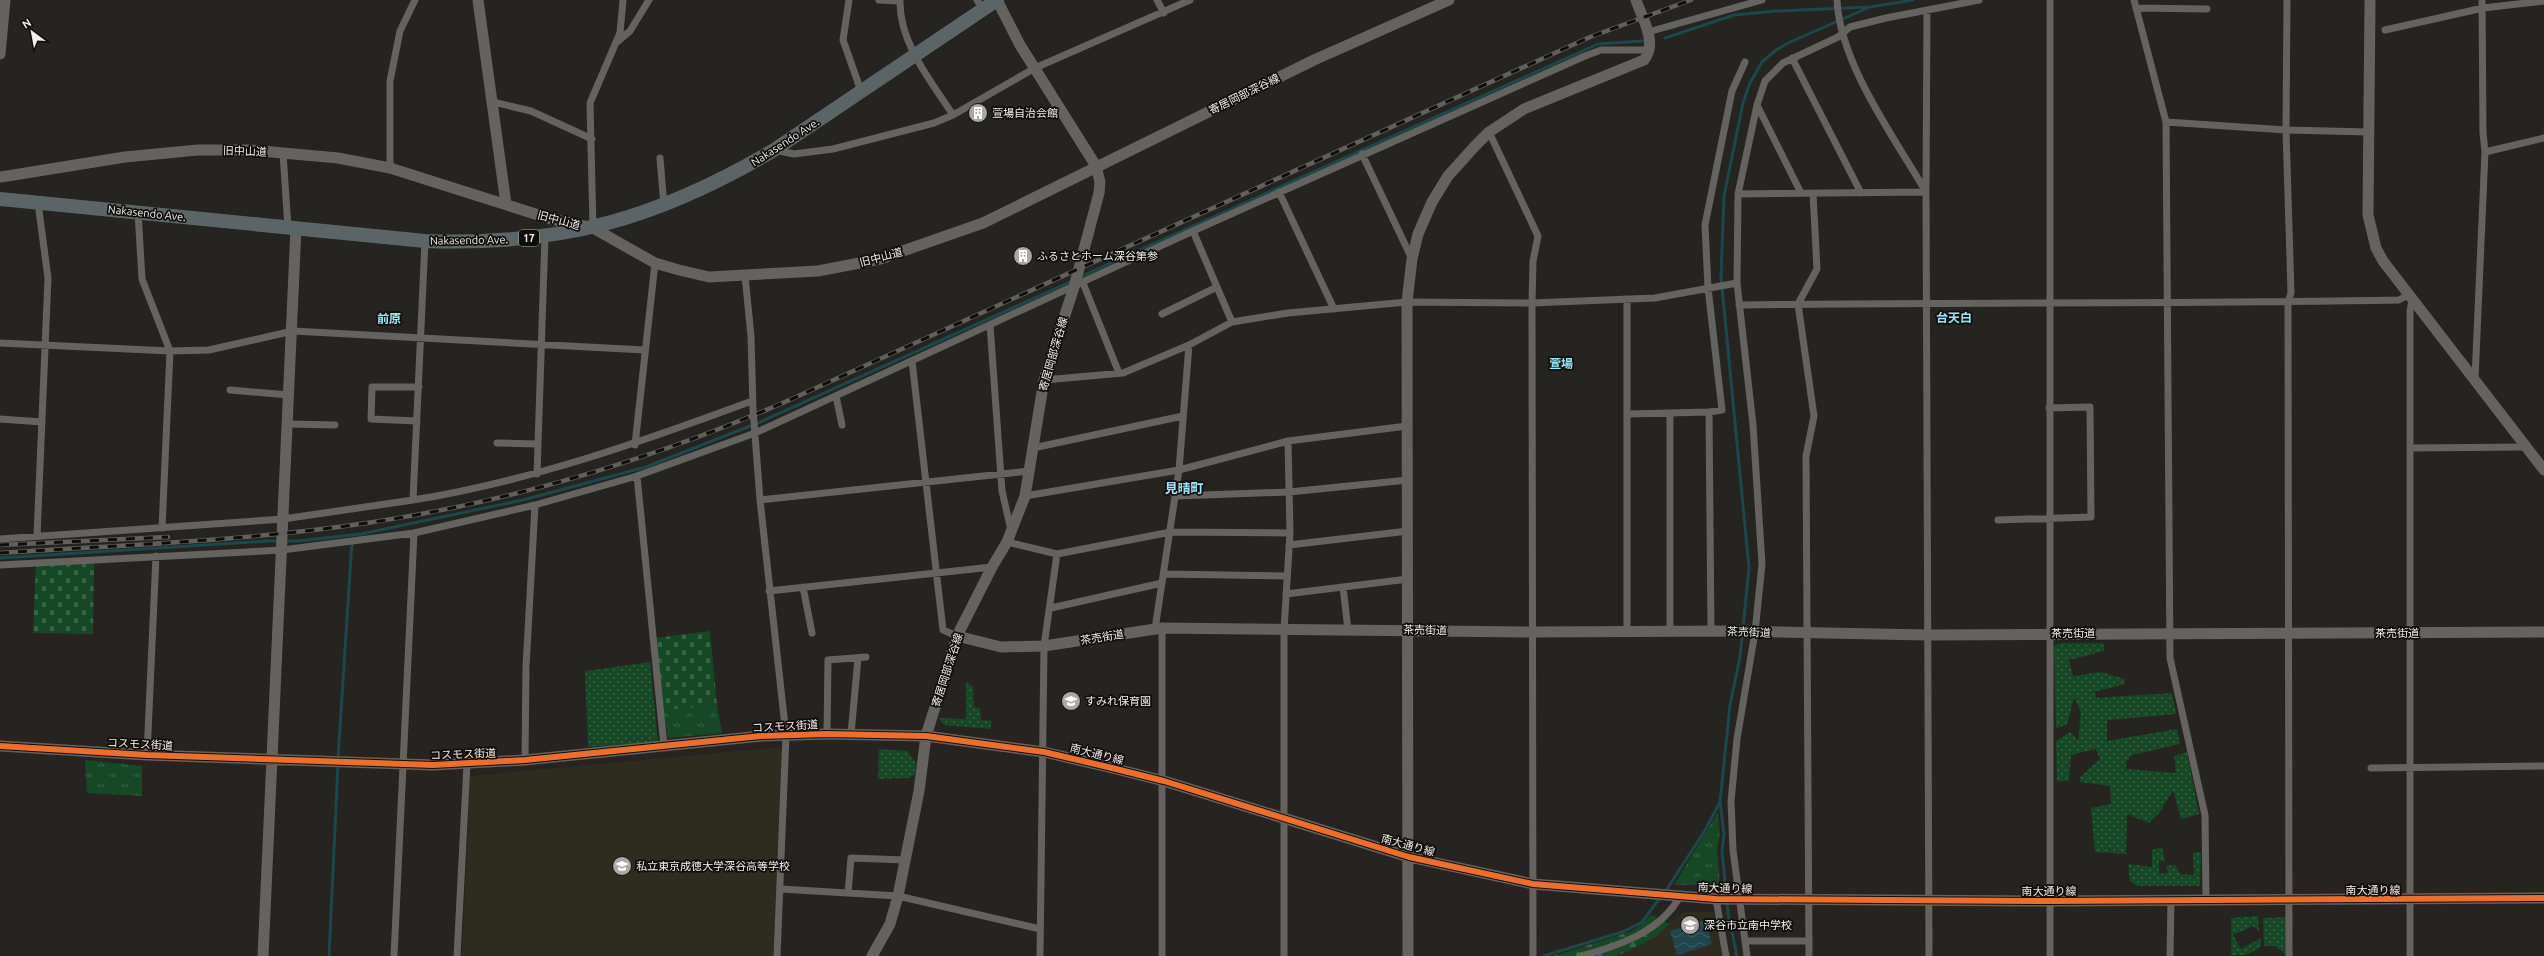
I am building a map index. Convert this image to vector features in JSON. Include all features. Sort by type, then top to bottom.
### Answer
[{"type":"highway","name":"Nakasendo Ave.","points":[[0,199],[425,241],[494,241],[545,236],[593,228],[664,206],[707,188],[774,150],[915,55],[980,5],[997,0]]},
{"type":"street","points":[[0,54],[5,0]]},
{"type":"street","points":[[390,168],[390,81],[400,32],[415,0]]},
{"type":"street","points":[[478,0],[506,204]]},
{"type":"street","points":[[593,228],[590,103],[620,33],[622,0]]},
{"type":"street","points":[[617,42],[630,31],[649,0]]},
{"type":"street","points":[[849,0],[843,40],[861,91]]},
{"type":"street","points":[[879,0],[900,1],[903,25],[915,55],[953,115]]},
{"type":"street","points":[[997,0],[1035,68],[1096,166]]},
{"type":"street","points":[[1157,0],[1164,13]]},
{"type":"street","points":[[774,150],[794,154],[832,149],[934,122],[953,115],[1035,68],[1164,13],[1190,0]]},
{"type":"street","points":[[1408,956],[1407,302],[1412,258],[1418,234],[1432,202],[1448,176],[1489,132],[1524,109],[1639,64],[1648,56],[1650,50],[1648,32],[1636,0]]},
{"type":"street","points":[[1648,32],[1762,0]]},
{"type":"street","points":[[1747,956],[1733,850],[1731,801],[1737,739],[1762,564],[1753,425],[1739,305],[1735,284],[1738,194],[1757,105],[1765,81],[1783,63],[1826,43],[1843,29],[1979,0]]},
{"type":"street","points":[[2050,0],[2050,956]]},
{"type":"street","points":[[2134,0],[2166,122],[2166,302],[2170,658],[2205,815],[2206,899]]},
{"type":"street","points":[[2287,0],[2286,130],[2291,293],[2288,302],[2289,956]]},
{"type":"street","points":[[2370,0],[2370,132],[2368,216],[2372,232],[2383,261],[2544,470]]},
{"type":"street","points":[[2475,379],[2485,152],[2483,133],[2482,0]]},
{"type":"street","name":"寄居岡部深谷線","points":[[872,956],[890,924],[898,896],[919,790],[926,736],[957,636],[1009,537],[1025,496],[1044,380],[1078,285],[1099,193],[1100,182],[1096,166],[1314,60],[1446,1]]},
{"type":"street","points":[[2384,30],[2483,8],[2544,1]]},
{"type":"street","points":[[1837,5],[1839,19],[1849,54],[1862,81],[1926,192]]},
{"type":"street","points":[[2136,8],[2207,9]]},
{"type":"street","points":[[1928,10],[1926,302],[1929,956]]},
{"type":"street","points":[[0,565],[282,550],[414,533],[535,505],[637,476],[755,433],[1362,154],[1601,50],[1650,50]]},
{"type":"street","points":[[1792,58],[1861,192]]},
{"type":"street","points":[[1628,414],[1670,414],[1722,410],[1705,225],[1732,90],[1745,62]]},
{"type":"street","points":[[493,102],[531,111],[592,139]]},
{"type":"street","points":[[1757,105],[1801,193]]},
{"type":"street","points":[[2166,122],[2286,130],[2370,132]]},
{"type":"street","points":[[1489,132],[1538,236],[1533,261],[1532,303],[1533,956]]},
{"type":"street","points":[[2485,152],[2544,138]]},
{"type":"street","name":"旧中山道","points":[[0,177],[163,152],[250,150],[363,162],[390,168],[551,219],[593,228],[655,264],[709,277],[818,271],[880,259],[994,218],[1096,166]]},
{"type":"street","points":[[263,956],[271,760],[293,331],[292,228],[283,153]]},
{"type":"street","points":[[1362,154],[1412,258]]},
{"type":"street","points":[[660,158],[664,206]]},
{"type":"street","points":[[1279,192],[1334,309]]},
{"type":"street","points":[[1738,194],[1926,192]]},
{"type":"street","points":[[1809,956],[1806,456],[1814,416],[1798,304],[1818,269],[1813,193]]},
{"type":"street","points":[[37,536],[48,278],[38,203]]},
{"type":"street","points":[[138,212],[142,279],[170,351],[162,528]]},
{"type":"street","points":[[1193,231],[1232,322]]},
{"type":"street","points":[[537,474],[545,236]]},
{"type":"street","points":[[413,500],[425,241]]},
{"type":"street","points":[[635,444],[644,350],[655,264]]},
{"type":"street","points":[[745,276],[751,336],[752,401],[760,500],[786,735],[781,889],[777,956]]},
{"type":"street","points":[[1044,380],[1119,373],[1189,346],[1232,322],[1334,309],[1407,302],[1532,303],[1655,298],[1735,284]]},
{"type":"street","points":[[1078,285],[1119,373]]},
{"type":"street","points":[[1162,314],[1217,287]]},
{"type":"street","points":[[1739,305],[1926,302],[2288,302],[2399,300],[2410,297]]},
{"type":"street","points":[[2410,297],[2410,956]]},
{"type":"street","points":[[1627,299],[1627,631]]},
{"type":"street","points":[[990,325],[1001,474],[1009,537],[1057,554],[1171,532],[1290,533]]},
{"type":"street","points":[[0,343],[170,351],[209,350],[293,331],[644,350]]},
{"type":"street","points":[[1162,956],[1164,781],[1158,628],[1162,583],[1171,532],[1179,470],[1189,346]]},
{"type":"street","points":[[912,361],[943,630],[957,636]]},
{"type":"street","points":[[417,421],[371,419],[372,387],[419,387]]},
{"type":"street","points":[[230,390],[289,395]]},
{"type":"street","points":[[836,396],[842,425]]},
{"type":"street","points":[[0,539],[283,519],[474,490],[537,474],[635,444],[752,401]]},
{"type":"street","points":[[1998,520],[2091,517],[2090,408],[2049,408]]},
{"type":"street","points":[[1710,412],[1711,631]]},
{"type":"street","points":[[1670,414],[1670,631]]},
{"type":"street","points":[[1033,448],[1183,416]]},
{"type":"street","points":[[0,419],[42,422]]},
{"type":"street","points":[[288,424],[335,425]]},
{"type":"street","points":[[1025,496],[1179,470],[1288,441],[1407,426]]},
{"type":"street","points":[[1284,956],[1284,630],[1290,533],[1288,441]]},
{"type":"street","points":[[497,443],[538,444]]},
{"type":"street","points":[[2410,448],[2526,447]]},
{"type":"street","points":[[760,500],[1029,471]]},
{"type":"street","points":[[637,476],[664,746]]},
{"type":"street","points":[[1176,496],[1289,492],[1408,480]]},
{"type":"street","points":[[524,760],[526,667],[535,505]]},
{"type":"street","points":[[1289,545],[1408,531]]},
{"type":"street","points":[[394,956],[414,533]]},
{"type":"street","points":[[1040,956],[1044,752],[1044,646],[1051,608],[1057,554]]},
{"type":"street","points":[[147,755],[156,556]]},
{"type":"street","points":[[769,591],[936,575],[992,567]]},
{"type":"street","points":[[1164,574],[1287,576]]},
{"type":"street","points":[[1286,594],[1408,579]]},
{"type":"street","points":[[1051,608],[1162,583]]},
{"type":"street","points":[[1343,587],[1348,630]]},
{"type":"street","points":[[803,588],[812,633]]},
{"type":"street","name":"茶売街道","points":[[957,636],[992,646],[1044,646],[1158,628],[1533,632],[1735,630],[1808,634],[1927,635],[2051,633],[2289,634],[2544,632]]},
{"type":"street","points":[[850,734],[858,658]]},
{"type":"street","points":[[827,734],[828,660],[866,658]]},
{"type":"street","name":"コスモス街道","points":[[0,746],[147,755],[404,765],[467,764],[524,760],[786,735],[850,734],[926,736]]},
{"type":"street","name":"南大通り線","points":[[926,736],[1044,752],[1164,781],[1284,820],[1409,857],[1533,884],[1716,899],[2050,901],[2544,898]]},
{"type":"street","points":[[457,956],[467,764]]},
{"type":"street","points":[[2371,768],[2410,766],[2544,766]]},
{"type":"street","points":[[848,893],[851,858],[905,860]]},
{"type":"street","points":[[781,889],[898,896],[1040,929]]},
{"type":"street","points":[[1581,956],[1621,945],[1668,916],[1680,896]]},
{"type":"street","points":[[1716,899],[1726,956]]},
{"type":"street","points":[[2170,956],[2171,900]]},
{"type":"street","points":[[1745,941],[1809,941]]},
{"type":"shaded area","name":"私立東京成徳大学深谷高等学校","points":[[783,747],[773,956],[462,956],[470,776]]},
{"type":"shaded area","name":"深谷市立南中学校","points":[[1685,912],[1714,912],[1722,956],[1601,956],[1644,938]]},
{"type":"green space","points":[[94,560],[93,634],[33,633],[36,563]]},
{"type":"green space","points":[[710,631],[717,705],[663,710],[655,638]]},
{"type":"green space","points":[[2058,643],[2104,643],[2104,651],[2069,660],[2073,676],[2101,672],[2124,679],[2125,684],[2094,692],[2097,698],[2172,693],[2176,714],[2107,720],[2107,741],[2177,729],[2180,744],[2132,755],[2126,762],[2126,769],[2176,773],[2174,756],[2187,752],[2199,814],[2181,819],[2173,790],[2160,812],[2149,823],[2127,814],[2126,854],[2095,852],[2091,808],[2111,804],[2110,786],[2080,782],[2080,777],[2100,759],[2096,749],[2071,755],[2069,781],[2057,781],[2056,741],[2070,732],[2078,740],[2081,712],[2074,697],[2067,725],[2056,728],[2054,647]]},
{"type":"green space","points":[[650,662],[658,742],[588,747],[585,671]]},
{"type":"green space","points":[[966,682],[973,687],[974,707],[980,708],[981,720],[992,721],[990,729],[944,725],[939,718],[966,719]]},
{"type":"green space","points":[[717,705],[722,733],[668,738],[663,710]]},
{"type":"green space","points":[[879,749],[907,751],[916,763],[915,774],[909,778],[878,779]]},
{"type":"green space","points":[[85,760],[142,766],[142,796],[87,793]]},
{"type":"green space","points":[[1718,812],[1720,834],[1717,848],[1720,885],[1674,885]]},
{"type":"green space","points":[[2162,847],[2165,862],[2159,860],[2159,874],[2168,873],[2166,866],[2175,865],[2180,874],[2194,875],[2193,853],[2201,852],[2200,886],[2137,886],[2130,881],[2128,864],[2152,867],[2152,850]]},
{"type":"green space","points":[[1652,915],[1670,924],[1654,938],[1617,956],[1554,956],[1632,931]]},
{"type":"green space","points":[[2258,916],[2259,931],[2253,926],[2233,935],[2241,949],[2261,938],[2261,947],[2246,955],[2231,955],[2231,918]]},
{"type":"green space","points":[[2286,917],[2285,954],[2275,946],[2264,946],[2263,918]]},
{"type":"water","points":[[1705,920],[1712,944],[1677,955],[1670,931]]},
{"type":"waterway","points":[[1665,38],[1734,15],[1776,11],[1870,7],[1913,0]]},
{"type":"waterway","points":[[1737,956],[1728,913],[1722,851],[1724,834],[1720,802],[1730,705],[1740,657],[1749,568],[1721,277],[1724,196],[1743,103],[1750,83],[1762,62],[1776,50],[1790,42],[1870,7]]},
{"type":"waterway","points":[[1082,276],[1598,44],[1643,41]]},
{"type":"waterway","points":[[758,423],[1070,282]]},
{"type":"waterway","points":[[0,558],[268,541],[298,541],[361,534],[523,500],[646,467],[750,426]]},
{"type":"waterway","points":[[338,758],[352,541]]},
{"type":"waterway","points":[[329,956],[338,764]]},
{"type":"waterway","points":[[1665,892],[1704,832],[1720,802]]},
{"type":"waterway","points":[[1544,956],[1625,931],[1642,922],[1660,898]]},
{"type":"railway","points":[[0,553],[229,538],[367,523],[421,514],[527,491],[632,460],[735,423],[785,402],[1590,37],[1691,0]]},
{"type":"railway","points":[[0,545],[168,537]]},
{"type":"cycle path","points":[[0,746],[147,755],[433,765],[525,760],[761,736],[827,734],[926,736],[1044,752],[1108,767],[1164,781],[1409,857],[1533,884],[1716,899],[2050,901],[2544,898]]},
{"type":"place","name":"萱場自治会館","points":[[978,113]]},
{"type":"place","name":"ふるさとホーム深谷第参","points":[[1023,256]]},
{"type":"place","name":"すみれ保育園","points":[[1071,701]]},
{"type":"place","name":"私立東京成徳大学深谷高等学校","points":[[622,866]]},
{"type":"place","name":"深谷市立南中学校","points":[[1690,925]]},
{"type":"district","name":"台天白","points":[[1954,318]]},
{"type":"district","name":"前原","points":[[389,319]]},
{"type":"district","name":"萱場","points":[[1561,364]]},
{"type":"district","name":"見晴町","points":[[1184,488]]}]
